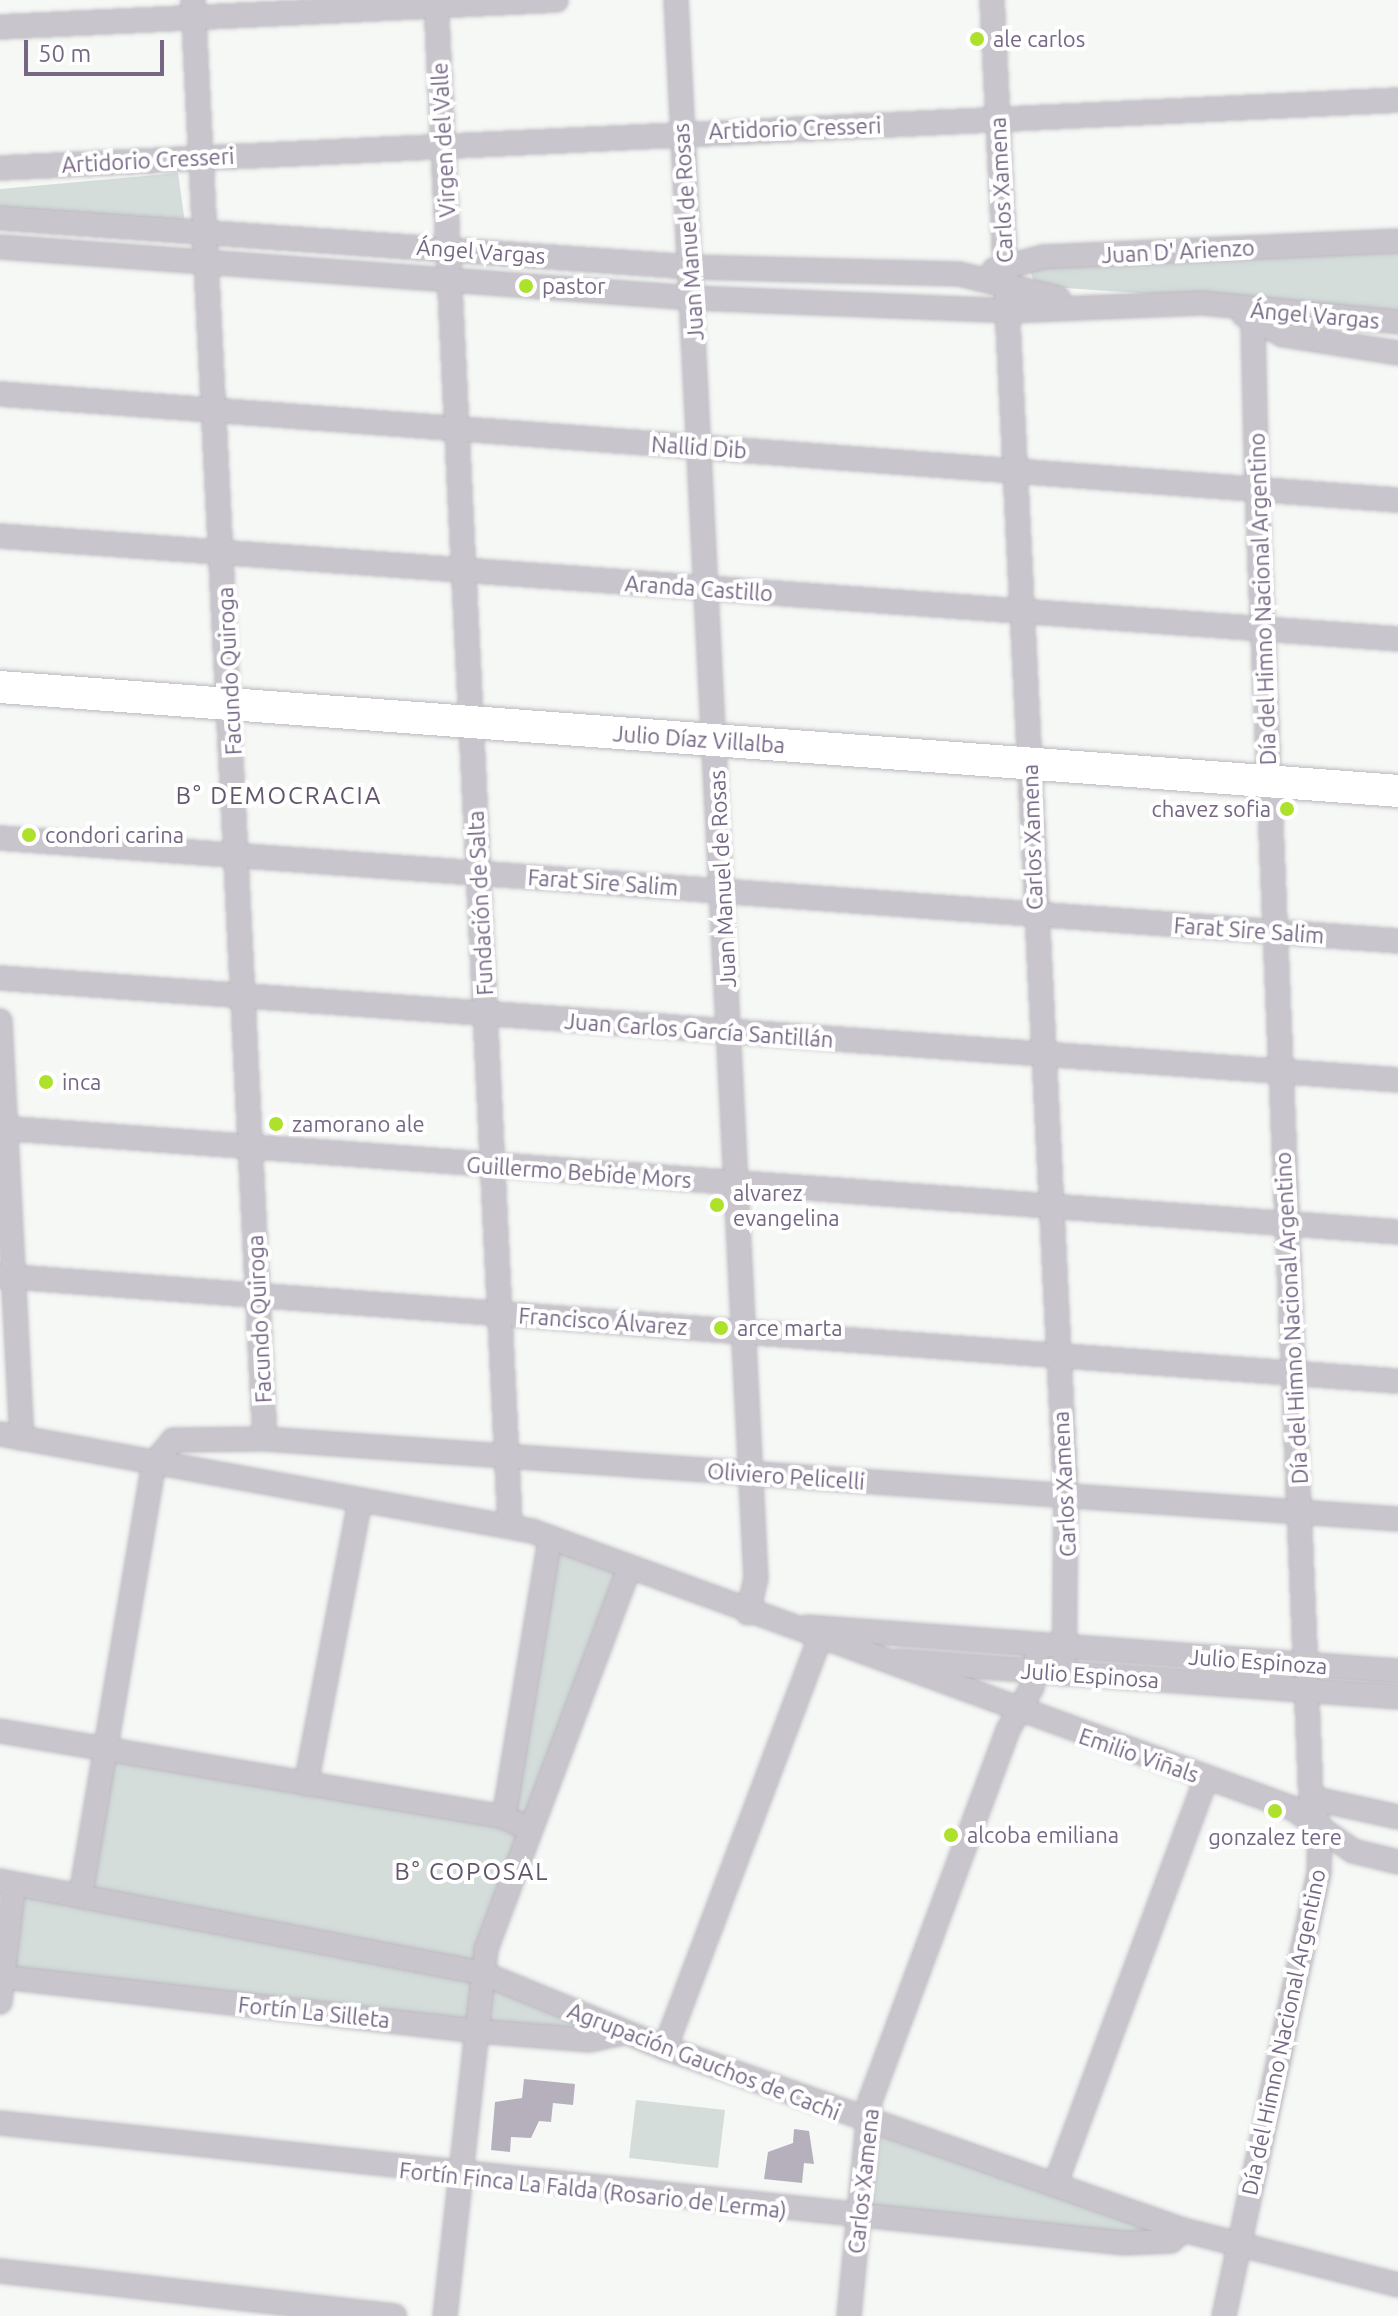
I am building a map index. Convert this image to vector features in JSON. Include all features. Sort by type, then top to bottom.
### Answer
[{"type":"street","points":[[0,27],[194,9],[556,0]]},
{"type":"street","name":"Juan Manuel de Rosas","points":[[676,0],[710,589],[734,1183],[756,1578],[748,1613]]},
{"type":"street","name":"Carlos Xamena","points":[[992,0],[1008,289],[1039,1055],[1066,1496],[1070,1648],[1064,1674]]},
{"type":"street","name":"Virgen del Valle","points":[[436,3],[445,145],[448,279]]},
{"type":"street","name":"Facundo Quiroga","points":[[194,9],[231,702],[265,1439]]},
{"type":"street","name":"Artidorio Cresseri","points":[[0,168],[682,132],[1398,100]]},
{"type":"street","name":"Ángel Vargas","points":[[0,218],[690,267],[959,274]]},
{"type":"street","name":"Juan D' Arienzo","points":[[959,274],[1008,289],[1043,257],[1398,241]]},
{"type":"street","name":"Ángel Vargas","points":[[0,247],[693,298],[1008,289],[1103,304],[1233,308],[1258,316],[1307,341],[1398,353]]},
{"type":"street","name":"Fundación de Salta","points":[[448,279],[481,873],[500,1313],[510,1455],[510,1526]]},
{"type":"street","name":"Ángel Vargas","points":[[1258,316],[1398,322]]},
{"type":"street","name":"Día del Himno Nacional Argentino","points":[[1224,2316],[1319,1873],[1320,1829],[1311,1798],[1309,1664],[1292,1373],[1257,490],[1258,316]]},
{"type":"street","name":"Nallid Dib","points":[[0,394],[1398,500]]},
{"type":"street","name":"Aranda Castillo","points":[[0,536],[223,549],[1022,613],[1262,627],[1398,639]]},
{"type":"street","name":"Julio Díaz Villalba","points":[[0,687],[1398,791]]},
{"type":"street","name":"Farat Sire Salim","points":[[0,838],[238,853],[1398,941]]},
{"type":"street","name":"Juan Carlos García Santillán","points":[[0,978],[243,994],[730,1034],[1398,1080]]},
{"type":"street","points":[[0,1021],[11,1436],[510,1526],[550,1538],[873,1659]]},
{"type":"street","name":"Guillermo Bebide Mors","points":[[2,1128],[1048,1209],[1398,1232]]},
{"type":"street","name":"Francisco Álvarez","points":[[6,1276],[1398,1381]]},
{"type":"street","name":"Oliviero Pelicelli","points":[[154,1463],[173,1440],[265,1439],[1066,1496],[1300,1509],[1398,1519]]},
{"type":"street","points":[[81,1894],[154,1463]]},
{"type":"street","points":[[306,1784],[360,1501]]},
{"type":"street","points":[[504,1817],[550,1538]]},
{"type":"street","points":[[445,2316],[482,1973],[529,1829],[629,1568]]},
{"type":"street","name":"Julio Espinosa","points":[[778,1625],[1070,1648]]},
{"type":"street","points":[[665,2048],[819,1640]]},
{"type":"street","name":"Carlos Xamena","points":[[849,2316],[867,2122],[1016,1713],[1036,1672],[1038,1646]]},
{"type":"street","name":"Julio Espinoza","points":[[1070,1648],[1398,1671]]},
{"type":"street","name":"Julio Espinosa","points":[[873,1659],[1308,1691]]},
{"type":"street","name":"Emilio Viñals","points":[[873,1659],[1016,1713],[1292,1808],[1353,1851],[1398,1862]]},
{"type":"street","name":"Julio Espinoza","points":[[1308,1691],[1398,1697]]},
{"type":"street","points":[[0,1731],[504,1817],[529,1829]]},
{"type":"street","points":[[1055,2185],[1206,1779]]},
{"type":"street","points":[[1311,1798],[1398,1817]]},
{"type":"street","points":[[0,2002],[7,1882]]},
{"type":"street","name":"Agrupación Gauchos de Cachi","points":[[7,1882],[482,1973],[624,2033],[867,2122],[1183,2230],[1398,2285]]},
{"type":"street","name":"Fortín La Silleta","points":[[3,1977],[477,2031],[590,2040],[624,2033]]},
{"type":"street","name":"Fortín Finca La Falda (Rosario de Lerma)","points":[[0,2123],[859,2219],[1125,2243],[1171,2241],[1183,2230]]},
{"type":"street","points":[[0,2271],[394,2316]]},
{"type":"shaded area","points":[[178,173],[185,223],[0,210],[0,189]]},
{"type":"shaded area","points":[[1398,252],[1398,311],[1036,286],[1028,267]]},
{"type":"shaded area","points":[[550,1538],[629,1568],[482,1973],[624,2033],[590,2040],[3,1977],[14,1884],[81,1894],[106,1750],[503,1817]]},
{"type":"shaded area","points":[[636,2100],[725,2110],[718,2168],[629,2158]]},
{"type":"shaded area","points":[[867,2122],[1183,2230],[1155,2243],[859,2219]]},
{"type":"building","points":[[524,2079],[575,2084],[573,2105],[553,2103],[551,2122],[539,2121],[531,2138],[511,2137],[510,2152],[491,2150],[495,2102],[522,2098]]},
{"type":"building","points":[[794,2129],[809,2131],[814,2164],[804,2163],[802,2183],[764,2179],[768,2152],[793,2143]]},
{"type":"place","name":"ale carlos","points":[[977,39]]},
{"type":"place","name":"pastor","points":[[526,286]]},
{"type":"place","name":"chavez sofia","points":[[1287,809]]},
{"type":"place","name":"condori carina","points":[[29,835]]},
{"type":"place","name":"inca","points":[[46,1082]]},
{"type":"place","name":"zamorano ale","points":[[276,1124]]},
{"type":"place","name":"alvarez evangelina","points":[[717,1205]]},
{"type":"place","name":"arce marta","points":[[721,1328]]},
{"type":"place","name":"gonzalez tere","points":[[1275,1811]]},
{"type":"place","name":"alcoba emiliana","points":[[951,1835]]},
{"type":"district","name":"B° DEMOCRACIA","points":[[279,796]]},
{"type":"district","name":"B° COPOSAL","points":[[472,1872]]}]
